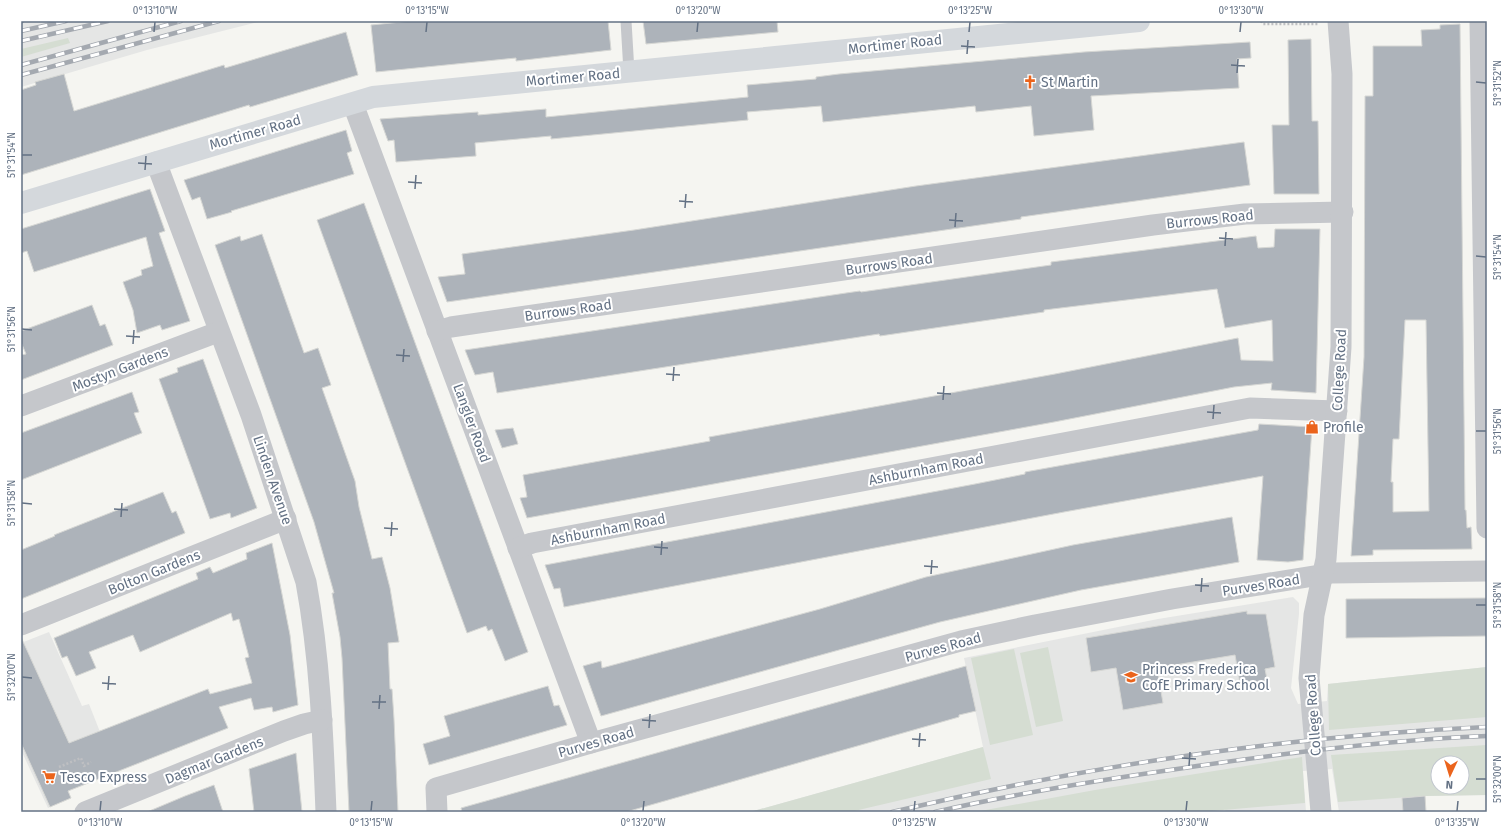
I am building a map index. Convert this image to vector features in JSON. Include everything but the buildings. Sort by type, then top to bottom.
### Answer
[{"type":"main road","name":"Mortimer Road","points":[[21,203],[373,97],[1139,21]]},
{"type":"street","points":[[1480,21],[1487,528]]},
{"type":"street","name":"College Road","points":[[1321,812],[1310,703],[1309,678],[1314,615],[1326,559],[1341,347],[1343,212],[1342,74],[1338,23]]},
{"type":"street","name":"Langler Road","points":[[353,104],[591,743]]},
{"type":"street","name":"Linden Avenue","points":[[156,162],[218,332],[251,415],[306,582],[310,606],[322,720],[326,812]]},
{"type":"street","name":"Burrows Road","points":[[437,330],[1152,225],[1245,214],[1343,212]]},
{"type":"street","name":"Mostyn Gardens","points":[[21,406],[218,332]]},
{"type":"street","name":"Ashburnham Road","points":[[518,548],[532,543],[1250,408],[1336,411]]},
{"type":"street","name":"Bolton Gardens","points":[[21,625],[286,519]]},
{"type":"street","name":"Purves Road","points":[[437,812],[436,788],[591,743],[961,641],[1035,625],[1172,599],[1332,573],[1487,571]]},
{"type":"street","name":"Dagmar Gardens","points":[[85,812],[284,731],[322,720]]},
{"type":"lane","points":[[626,21],[629,72]]},
{"type":"path","points":[[1261,22],[1263,24],[1338,23]]},
{"type":"path","points":[[59,767],[80,758],[84,766],[91,762]]},
{"type":"shaded area","points":[[21,21],[262,21],[147,50],[21,87]]},
{"type":"shaded area","points":[[68,38],[70,43],[21,57],[21,49]]},
{"type":"shaded area","points":[[1293,597],[1299,603],[1299,614],[1291,688],[1298,704],[1327,701],[1328,684],[1487,667],[1487,795],[1425,796],[1426,812],[1339,812],[1332,769],[1303,771],[1306,812],[1226,812],[1225,809],[1200,812],[750,812],[983,747],[964,658],[1158,619]]},
{"type":"shaded area","points":[[49,632],[82,706],[89,704],[100,732],[56,762],[71,798],[48,808],[21,750],[21,643]]},
{"type":"shaded area","points":[[1048,647],[1063,721],[1036,727],[1020,653]]},
{"type":"shaded area","points":[[1014,649],[1033,735],[990,745],[971,658]]},
{"type":"shaded area","points":[[1487,667],[1487,717],[1329,730],[1328,684]]},
{"type":"shaded area","points":[[1486,745],[1487,795],[1425,796],[1338,802],[1331,755]]},
{"type":"shaded area","points":[[983,747],[991,779],[850,812],[750,812]]},
{"type":"shaded area","points":[[1302,757],[1305,803],[1200,812],[975,812],[1095,790]]},
{"type":"railway","points":[[21,31],[66,21]]},
{"type":"railway","points":[[21,41],[108,21]]},
{"type":"railway","points":[[21,65],[181,21]]},
{"type":"railway","points":[[21,75],[219,21]]},
{"type":"railway","points":[[892,812],[1039,781],[1113,767],[1188,756],[1337,738],[1412,731],[1487,727]]},
{"type":"railway","points":[[935,812],[1059,787],[1259,757],[1373,744],[1487,736]]},
{"type":"place","name":"St Martin","points":[[1030,82]]},
{"type":"place","name":"Profile","points":[[1312,427]]},
{"type":"place","name":"Princess Frederica CofE Primary School","points":[[1131,677]]},
{"type":"place","name":"Tesco Express","points":[[49,777]]}]
